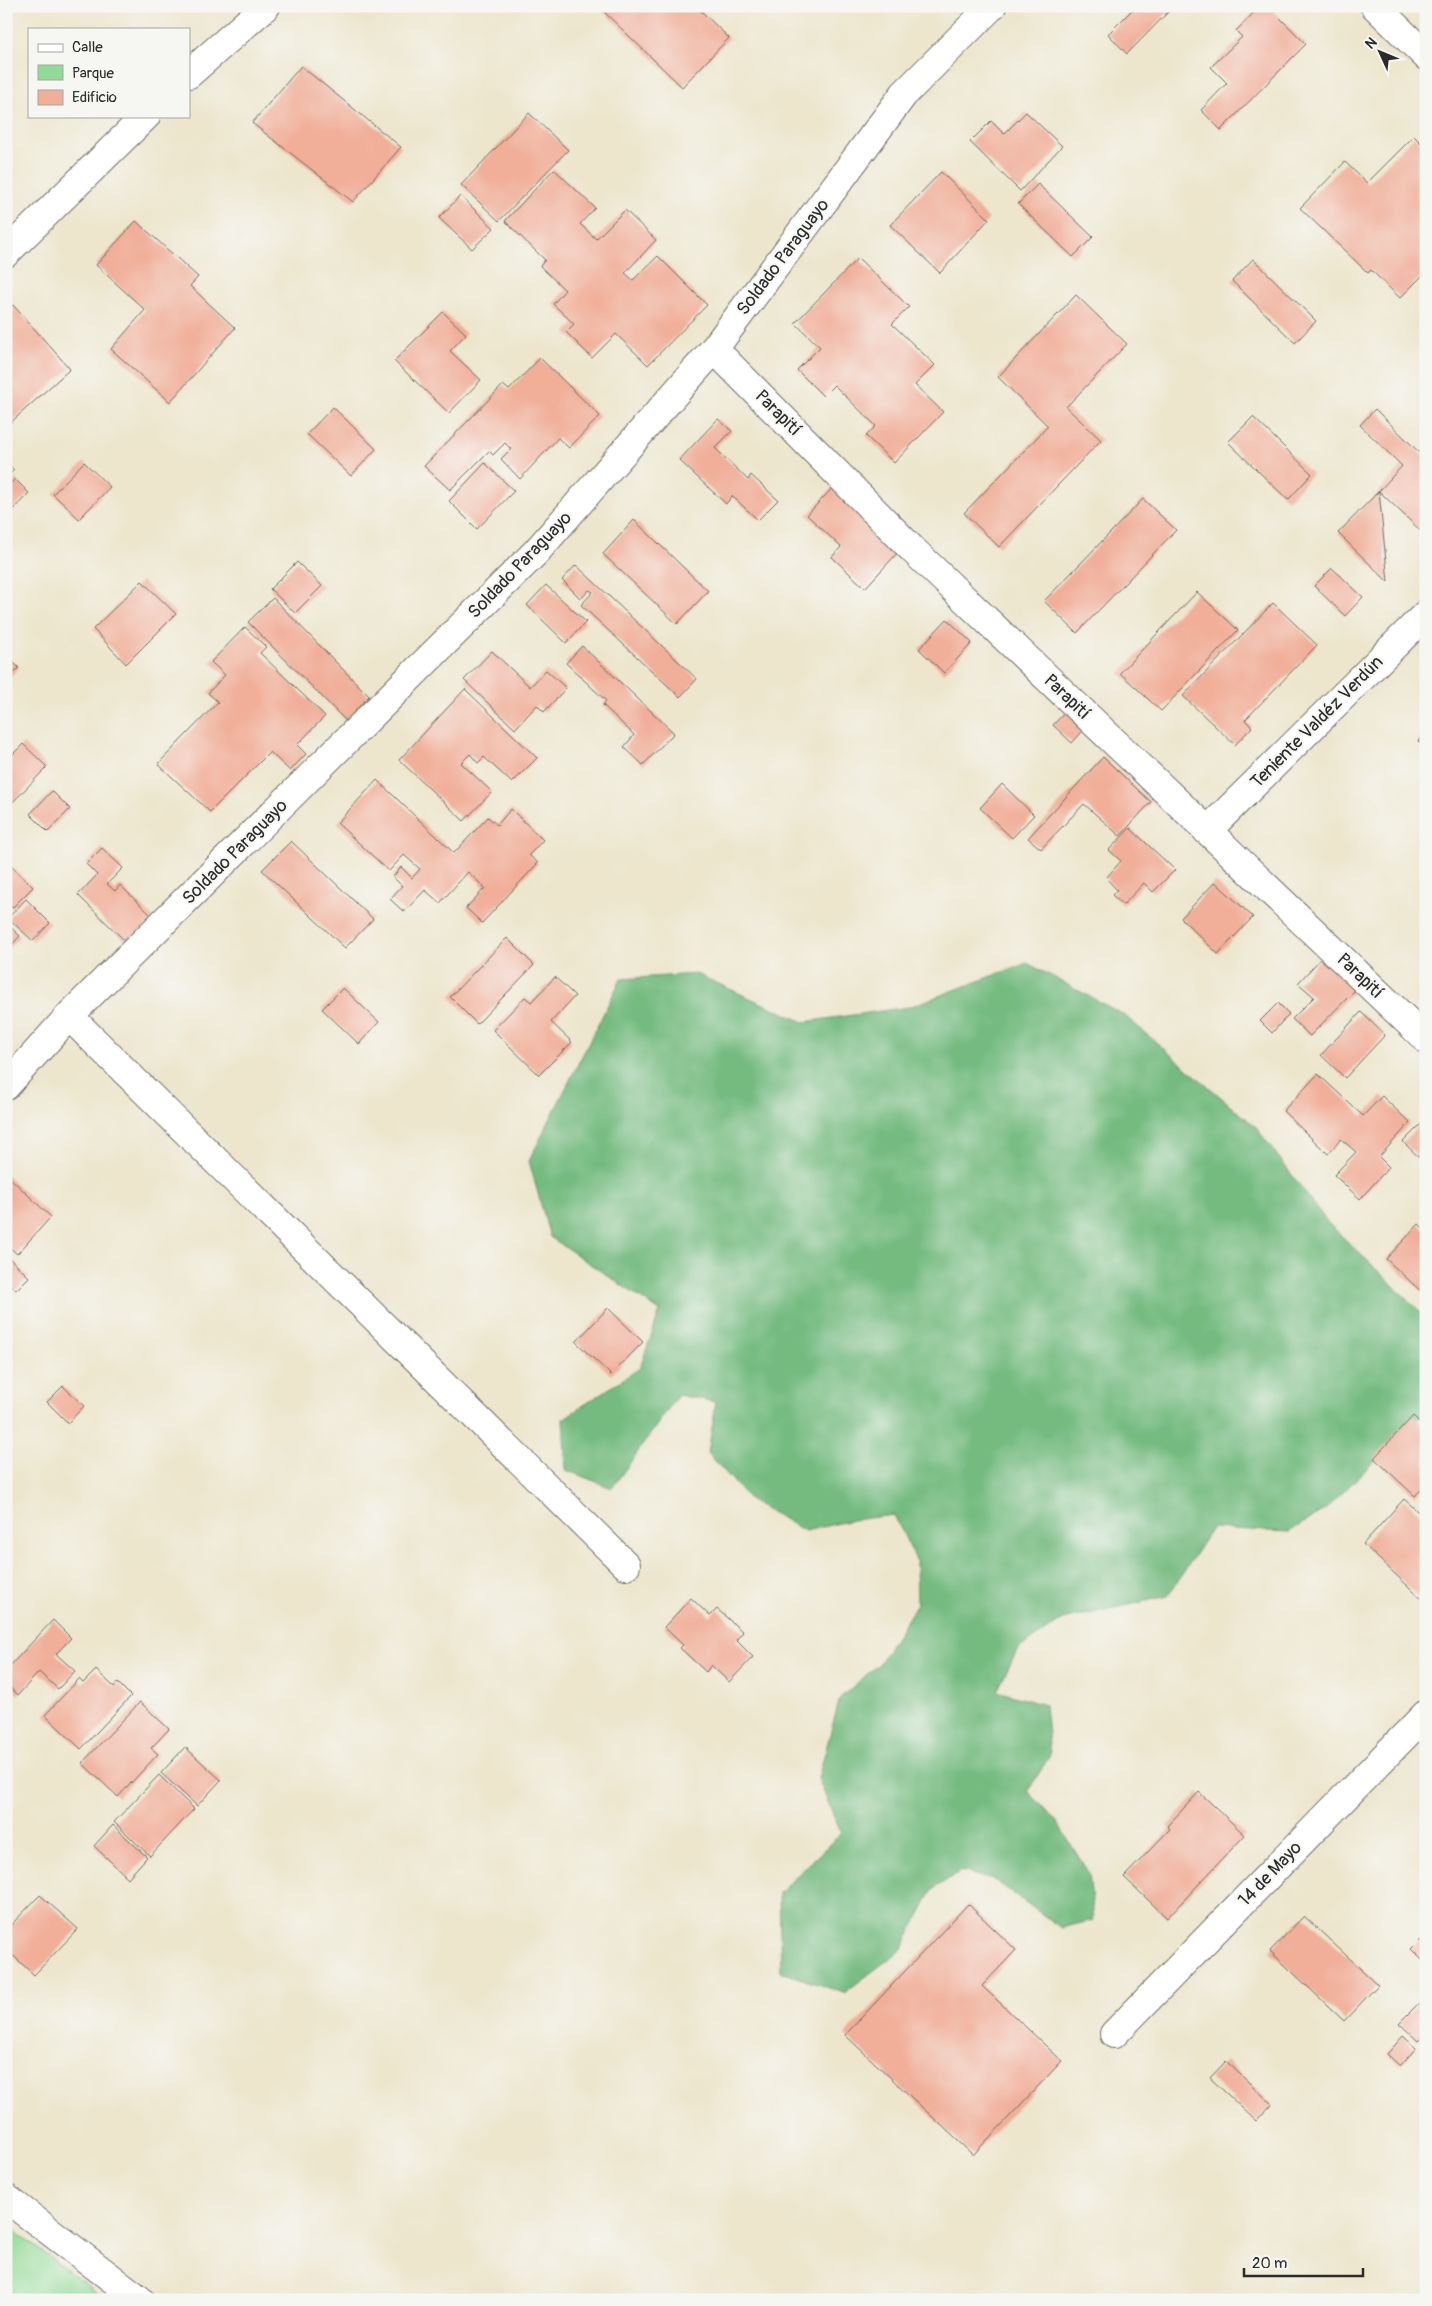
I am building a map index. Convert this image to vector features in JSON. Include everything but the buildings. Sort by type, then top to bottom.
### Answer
[{"type":"street","points":[[190,73],[266,6]]},
{"type":"street","name":"Soldado Paraguayo","points":[[6,1086],[69,1016],[536,552],[714,348],[904,94],[992,6]]},
{"type":"street","points":[[1375,6],[1426,56]]},
{"type":"street","points":[[6,253],[144,118]]},
{"type":"street","name":"Parapití","points":[[714,348],[912,549],[1426,1039]]},
{"type":"street","name":"Teniente Valdéz Verdún","points":[[1207,831],[1426,614]]},
{"type":"street","points":[[69,1016],[626,1565]]},
{"type":"street","name":"14 de Mayo","points":[[1114,2034],[1426,1714]]},
{"type":"street","points":[[6,2198],[140,2300]]},
{"type":"green space","points":[[1027,963],[1124,1015],[1255,1126],[1328,1223],[1426,1317],[1426,1410],[1327,1508],[1289,1532],[1212,1528],[1168,1596],[1062,1620],[1018,1649],[997,1691],[1045,1705],[1050,1755],[1028,1791],[1057,1822],[1089,1874],[1094,1920],[1061,1928],[996,1881],[961,1871],[933,1889],[901,1950],[844,1993],[781,1972],[779,1893],[841,1833],[818,1778],[840,1698],[879,1664],[917,1604],[916,1560],[894,1515],[852,1520],[805,1531],[750,1500],[708,1453],[716,1402],[678,1395],[612,1488],[566,1470],[563,1419],[640,1368],[660,1311],[550,1237],[529,1161],[621,979],[696,974],[804,1022],[909,1007]]},
{"type":"green space","points":[[6,2225],[107,2300],[6,2300]]}]
